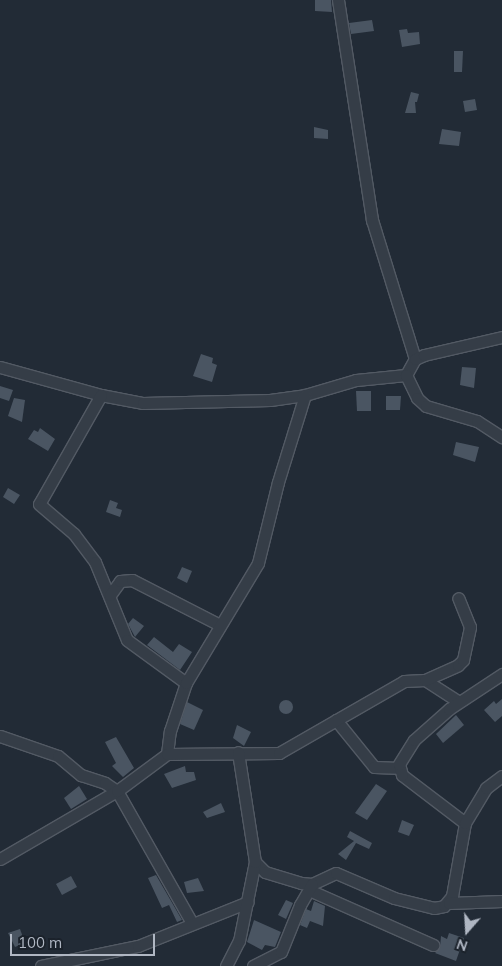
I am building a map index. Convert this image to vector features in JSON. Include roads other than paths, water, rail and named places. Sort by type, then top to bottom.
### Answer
[{"type":"street","points":[[338,0],[372,220],[415,359]]},
{"type":"street","points":[[406,375],[415,359],[441,348],[502,337]]},
{"type":"street","points":[[0,367],[101,395],[143,403],[180,404],[306,395],[356,380],[406,375]]},
{"type":"street","points":[[406,375],[417,398],[426,406],[477,421],[502,437]]},
{"type":"street","points":[[101,395],[39,504],[74,534],[96,562],[126,640],[186,683]]},
{"type":"street","points":[[167,754],[170,731],[186,683],[258,563],[278,482],[306,395]]},
{"type":"street","points":[[110,596],[120,581],[132,580],[220,625]]},
{"type":"street","points":[[0,859],[117,791],[167,754],[279,753],[404,681],[425,680],[463,660],[470,626],[458,598]]},
{"type":"street","points":[[465,823],[402,776],[399,768],[414,740],[459,702],[502,674]]},
{"type":"street","points":[[425,680],[459,702]]},
{"type":"street","points":[[336,720],[374,767],[399,768]]},
{"type":"street","points":[[0,736],[58,756],[81,776],[105,783],[117,791],[192,923]]},
{"type":"street","points":[[226,966],[240,941],[255,862],[238,752]]},
{"type":"street","points":[[449,903],[465,823],[486,788],[502,776]]},
{"type":"street","points":[[255,862],[269,873],[311,887],[433,945]]},
{"type":"street","points":[[253,966],[281,952],[311,887],[336,873],[418,905],[434,908],[449,903],[502,901]]},
{"type":"street","points":[[41,966],[138,946],[248,902]]}]
